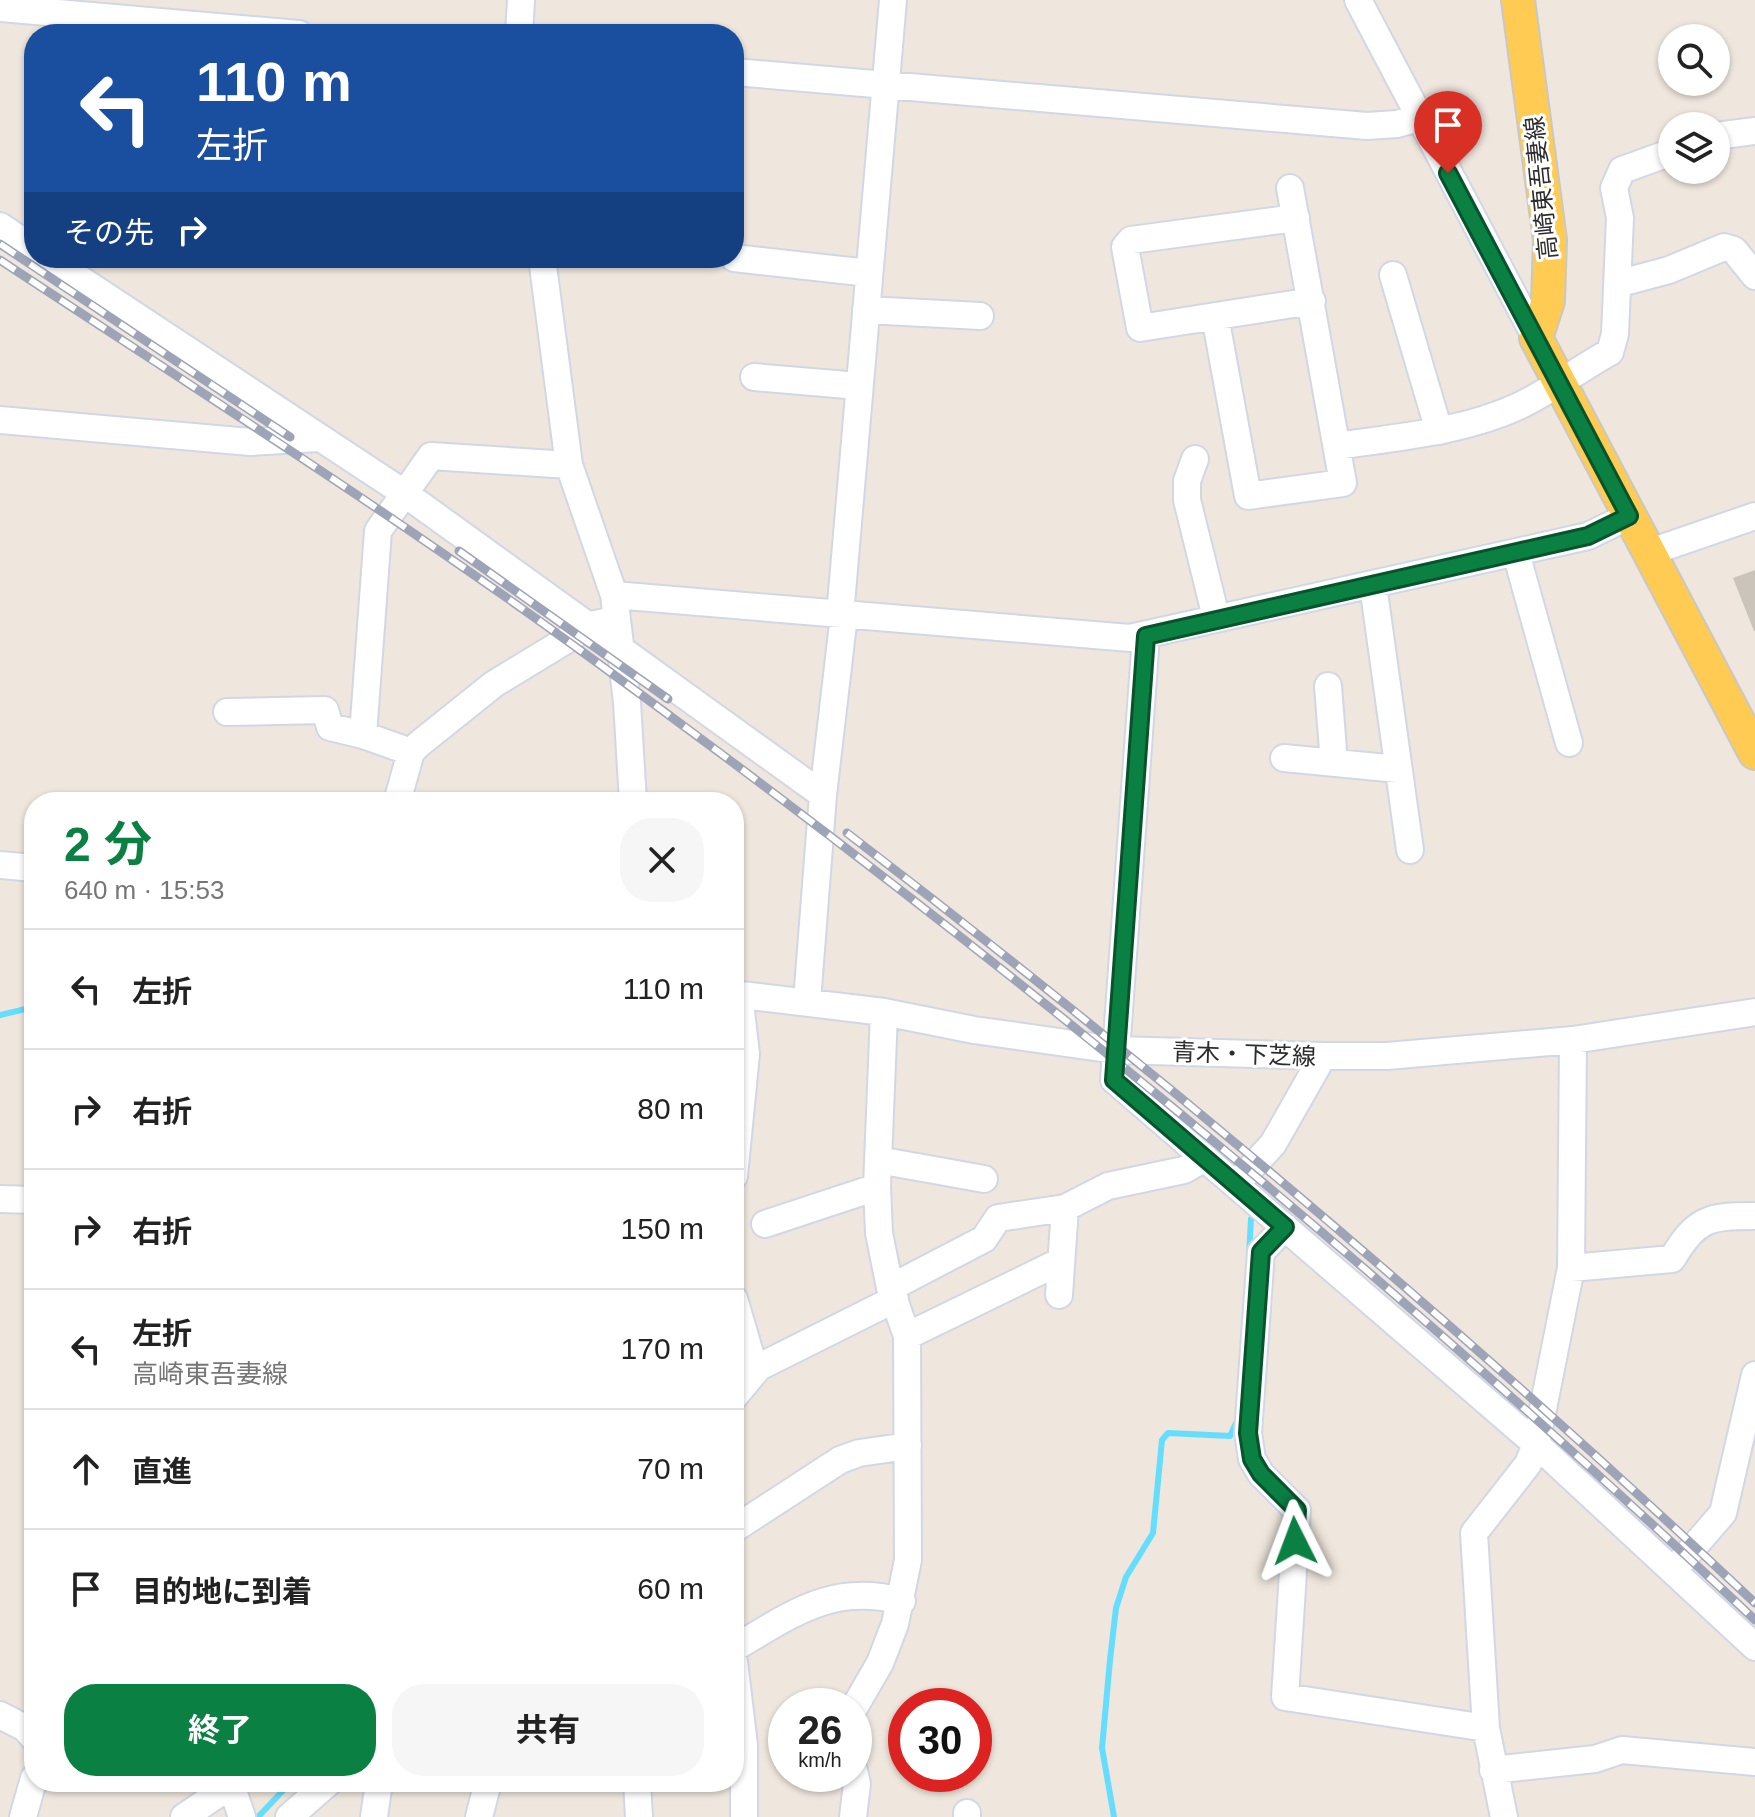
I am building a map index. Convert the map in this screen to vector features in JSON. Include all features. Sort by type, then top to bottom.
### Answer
[{"type":"main road","name":"高崎東吾妻線","points":[[1518,0],[1550,240],[1548,301],[1536,338]]},
{"type":"main road","points":[[1536,338],[1755,753]]},
{"type":"street","points":[[520,24],[521,0]]},
{"type":"street","points":[[807,1001],[823,795],[844,615],[841,604],[893,0]]},
{"type":"street","points":[[1358,0],[1536,338]]},
{"type":"street","points":[[0,8],[184,24]]},
{"type":"street","points":[[744,73],[1367,126],[1397,124],[1418,118]]},
{"type":"street","points":[[1730,134],[1755,131]]},
{"type":"street","points":[[1337,446],[1439,431],[1518,407],[1610,352],[1615,334],[1620,218],[1614,188],[1622,170],[1658,157]]},
{"type":"street","points":[[1215,316],[1248,496],[1343,483],[1290,188]]},
{"type":"street","points":[[1296,218],[1131,240],[1125,247],[1140,328],[1312,301]]},
{"type":"street","points":[[0,226],[24,242]]},
{"type":"street","points":[[1617,284],[1669,270],[1724,247],[1734,250],[1755,276]]},
{"type":"street","points":[[744,259],[869,273]]},
{"type":"street","points":[[63,268],[318,438],[610,620],[823,795]]},
{"type":"street","points":[[543,268],[569,465],[610,620],[627,702],[632,792]]},
{"type":"street","points":[[1393,275],[1439,431]]},
{"type":"street","points":[[866,310],[980,316]]},
{"type":"street","points":[[754,377],[859,386]]},
{"type":"street","points":[[0,420],[250,442],[318,438]]},
{"type":"street","points":[[363,735],[378,531],[431,456],[569,465]]},
{"type":"street","points":[[1195,459],[1187,481],[1187,500],[1216,617]]},
{"type":"street","points":[[400,792],[411,752],[494,684],[610,620],[844,615],[1130,638],[1588,536],[1629,516]]},
{"type":"street","points":[[1650,555],[1755,516]]},
{"type":"street","points":[[1516,553],[1569,743]]},
{"type":"street","points":[[1373,585],[1410,850]]},
{"type":"street","points":[[1146,636],[1114,1080],[1536,1444],[1755,1647]]},
{"type":"street","points":[[1328,686],[1334,763]]},
{"type":"street","points":[[227,712],[325,710],[330,727],[411,752]]},
{"type":"street","points":[[1284,758],[1398,769]]},
{"type":"street","points":[[0,865],[24,867]]},
{"type":"street","name":"青木・下芝線","points":[[744,995],[884,1012],[974,1030],[1115,1050],[1323,1056],[1387,1056],[1573,1040],[1755,1012]]},
{"type":"street","points":[[866,1688],[880,1663],[902,1601],[909,1546],[907,1336],[892,1294],[879,1233],[877,1187],[884,1012]]},
{"type":"street","points":[[1504,1817],[1486,1728],[1474,1533],[1528,1464],[1536,1444],[1571,1268],[1573,1040]]},
{"type":"street","points":[[744,1042],[744,1074]]},
{"type":"street","points":[[1236,1184],[1273,1144],[1323,1056]]},
{"type":"street","points":[[744,1385],[759,1367],[984,1239],[998,1218],[1065,1208],[1108,1186],[1184,1170],[1205,1158]]},
{"type":"street","points":[[878,1160],[984,1179]]},
{"type":"street","points":[[765,1224],[877,1187]]},
{"type":"street","points":[[0,1199],[24,1200]]},
{"type":"street","points":[[1059,1295],[1065,1208]]},
{"type":"street","points":[[1571,1268],[1672,1259],[1689,1231],[1701,1223],[1717,1216],[1755,1216]]},
{"type":"street","points":[[1285,1227],[1261,1252],[1247,1413],[1252,1459],[1261,1474],[1297,1510],[1285,1697],[1486,1728]]},
{"type":"street","points":[[907,1336],[1061,1261]]},
{"type":"street","points":[[744,1333],[752,1360],[759,1367]]},
{"type":"street","points":[[1673,1571],[1723,1513],[1755,1375]]},
{"type":"street","points":[[744,1522],[840,1460],[859,1453],[908,1446]]},
{"type":"street","points":[[744,1643],[830,1599],[853,1593],[902,1601]]},
{"type":"street","points":[[0,1715],[24,1727]]},
{"type":"street","points":[[744,1745],[744,1817]]},
{"type":"street","points":[[1493,1770],[1503,1766],[1595,1759],[1622,1750],[1755,1762]]},
{"type":"street","points":[[23,1817],[30,1792]]},
{"type":"street","points":[[184,1817],[221,1792]]},
{"type":"street","points":[[233,1792],[242,1817]]},
{"type":"street","points":[[289,1817],[318,1792]]},
{"type":"street","points":[[374,1817],[378,1792]]},
{"type":"street","points":[[479,1817],[485,1792]]},
{"type":"street","points":[[638,1792],[639,1817]]},
{"type":"street","points":[[853,1817],[856,1792]]},
{"type":"building","points":[[1755,570],[1755,631],[1754,631],[1733,578]]},
{"type":"waterway","points":[[0,1015],[24,1009]]},
{"type":"waterway","points":[[1249,1256],[1251,1219]]},
{"type":"waterway","points":[[1114,1817],[1102,1748],[1116,1608],[1126,1577],[1153,1533],[1162,1440],[1168,1433],[1230,1436],[1236,1423]]},
{"type":"waterway","points":[[258,1817],[282,1792]]},
{"type":"railway","points":[[0,244],[24,260]]},
{"type":"railway","points":[[0,260],[294,453],[512,602],[888,881],[1038,998],[1331,1240],[1616,1491],[1755,1620]]},
{"type":"railway","points":[[36,268],[290,437]]},
{"type":"railway","points":[[459,551],[668,699]]},
{"type":"railway","points":[[847,833],[1081,1017],[1311,1206],[1536,1402],[1755,1603]]},
{"type":"route","points":[[1295,1541],[1297,1510],[1293,1502],[1261,1474],[1252,1459],[1247,1413],[1261,1252],[1285,1227],[1114,1080],[1146,636],[1216,617],[1588,536],[1629,516],[1448,173]]}]
